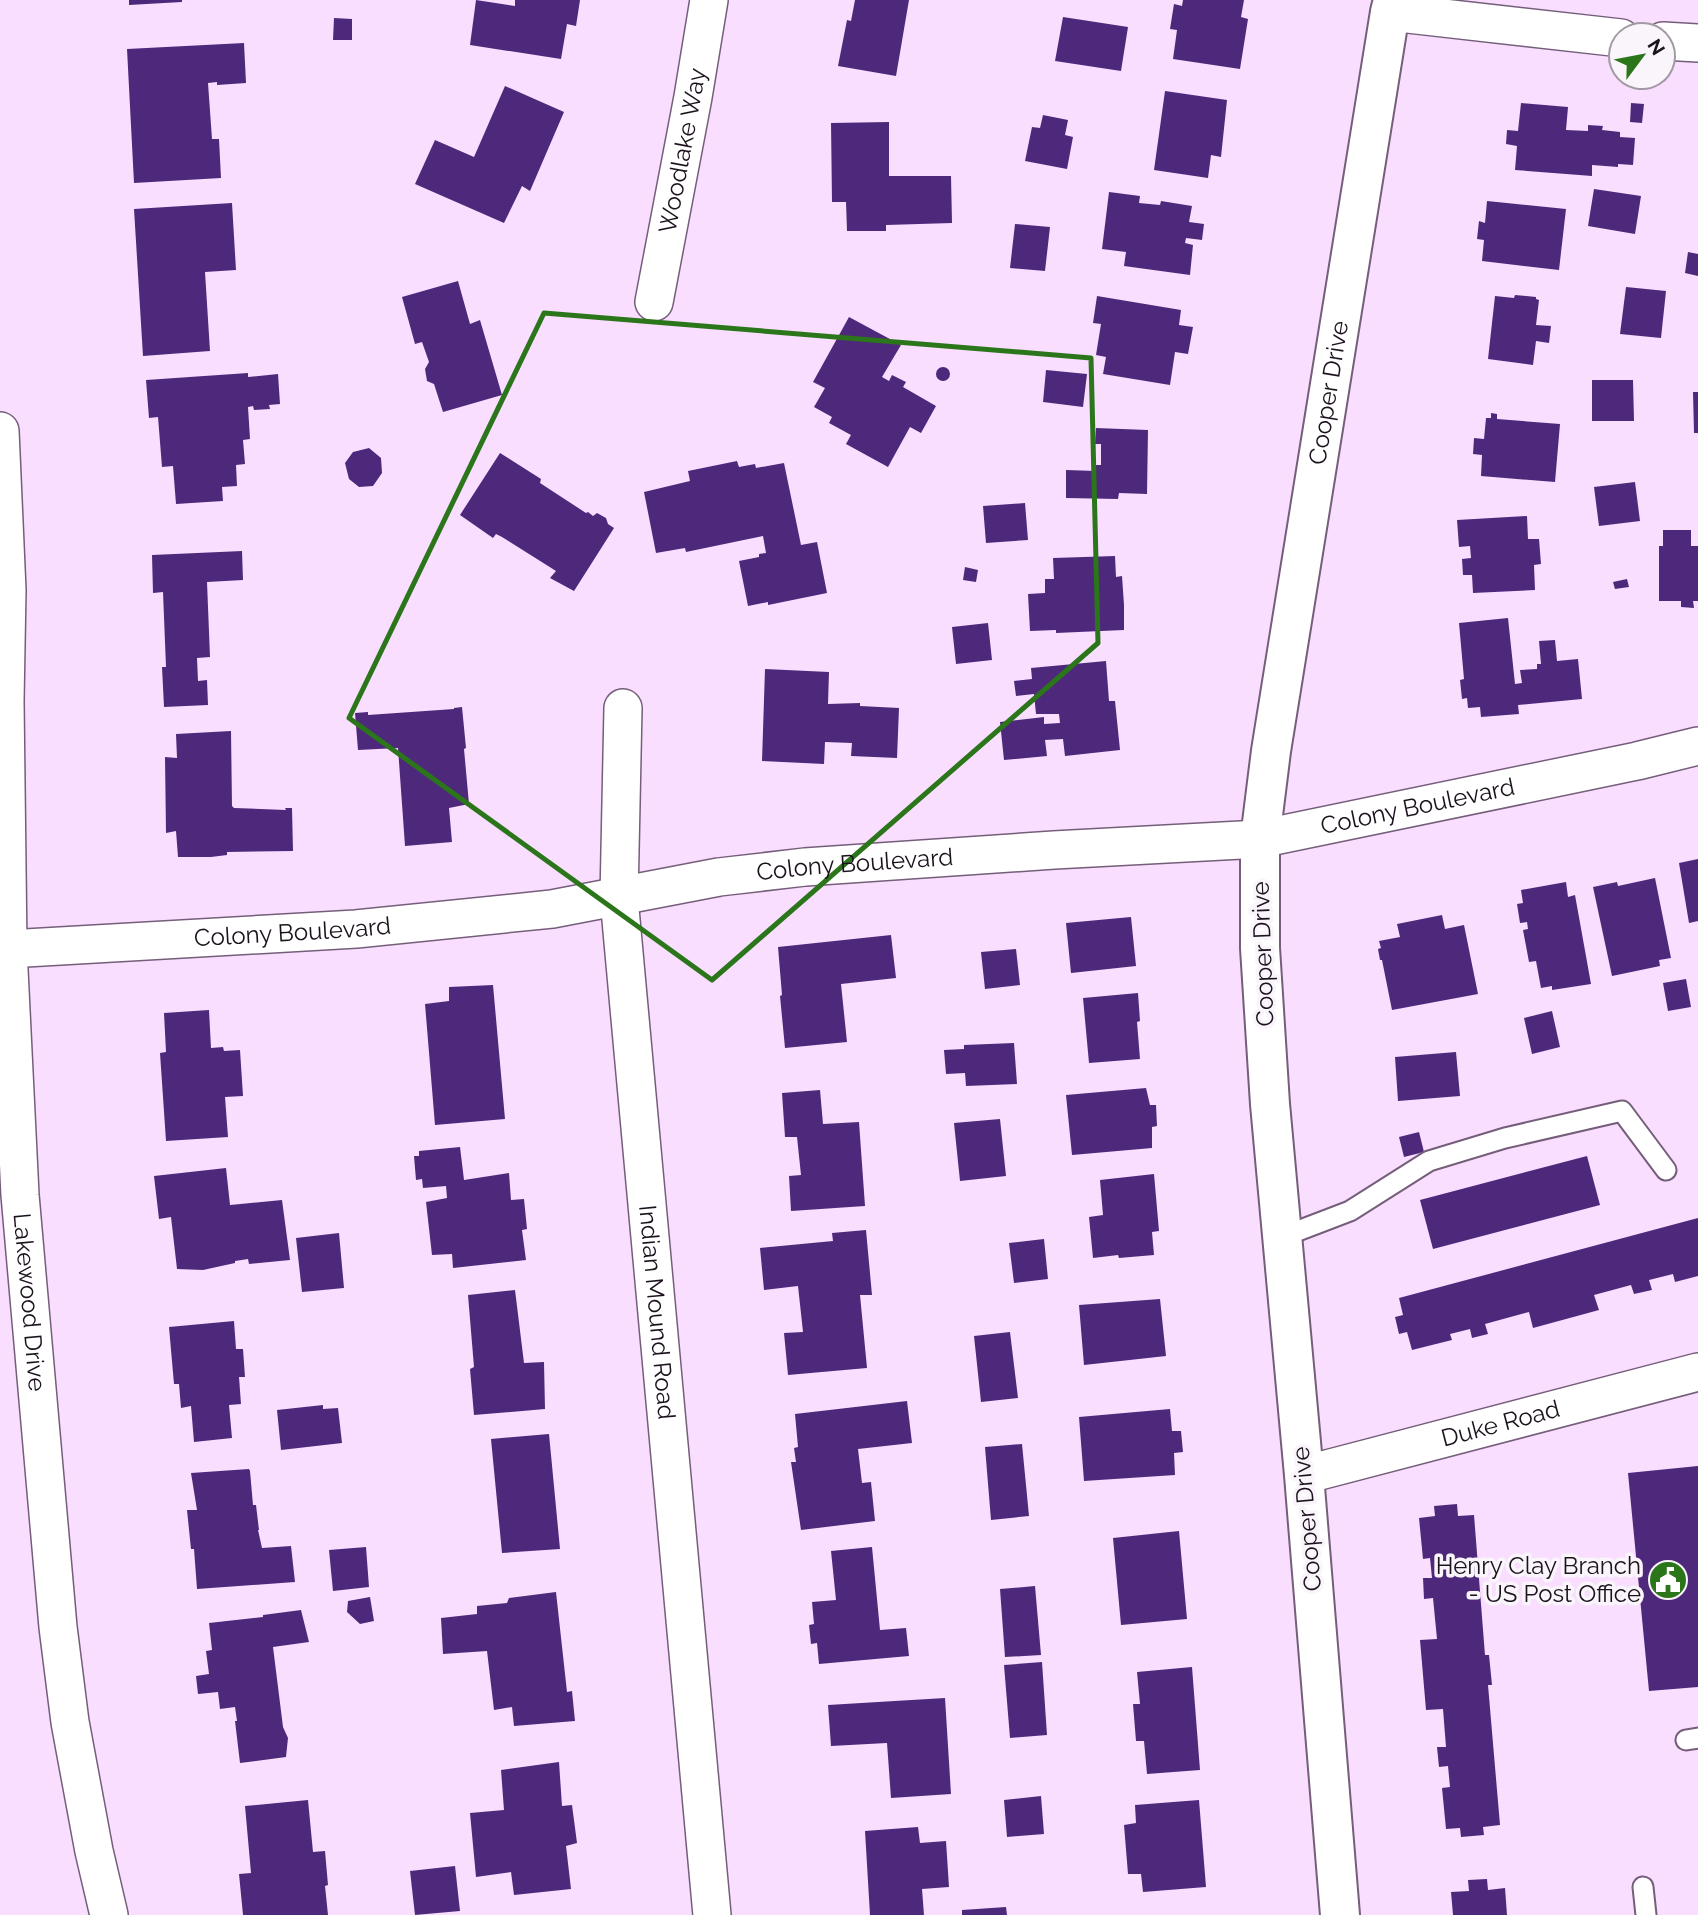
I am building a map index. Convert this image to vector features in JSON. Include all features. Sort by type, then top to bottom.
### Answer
[{"type":"street","name":"Woodlake Way","points":[[654,302],[709,0]]},
{"type":"street","points":[[1392,6],[1607,36]]},
{"type":"street","name":"Cooper Drive","points":[[1340,1915],[1270,1104],[1261,961],[1260,839],[1270,751],[1392,6]]},
{"type":"street","points":[[1677,42],[1698,43]]},
{"type":"street","name":"Lakewood Drive","points":[[0,431],[7,590],[5,701],[8,948],[20,1195],[58,1627],[70,1722],[109,1915]]},
{"type":"street","name":"Indian Mound Road","points":[[623,708],[619,898],[712,1915]]},
{"type":"street","name":"Colony Boulevard","points":[[8,948],[356,929],[552,909],[719,877],[805,867],[1260,839],[1698,746]]},
{"type":"street","name":"Duke Road","points":[[1304,1475],[1698,1372]]},
{"type":"lane","points":[[1282,1237],[1350,1211],[1429,1161],[1505,1138],[1622,1111],[1666,1170]]},
{"type":"lane","points":[[1643,1887],[1646,1915]]},
{"type":"highlighted area","points":[[544,313],[1091,358],[1098,643],[712,980],[349,718]]},
{"type":"building","points":[[129,0],[182,0],[182,2],[129,5]]},
{"type":"building","points":[[476,0],[515,6],[515,0],[580,0],[576,26],[567,24],[561,59],[470,45]]},
{"type":"building","points":[[855,0],[909,0],[896,76],[838,66],[847,20],[851,21]]},
{"type":"building","points":[[1183,0],[1244,0],[1241,17],[1248,19],[1240,69],[1173,59],[1177,30],[1170,29],[1174,4],[1182,6]]},
{"type":"building","points":[[1063,17],[1128,27],[1121,71],[1055,61]]},
{"type":"building","points":[[334,18],[352,19],[352,40],[333,40]]},
{"type":"building","points":[[244,43],[246,83],[208,83],[212,139],[219,139],[221,178],[134,183],[127,49]]},
{"type":"building","points":[[505,86],[564,112],[530,191],[522,186],[504,223],[415,184],[435,140],[474,157]]},
{"type":"building","points":[[1165,91],[1227,100],[1221,157],[1211,155],[1208,178],[1154,170]]},
{"type":"building","points":[[1521,103],[1568,107],[1566,130],[1588,131],[1588,125],[1603,126],[1602,130],[1620,132],[1620,137],[1635,138],[1633,165],[1592,165],[1592,176],[1515,170],[1517,146],[1506,144],[1507,130],[1518,131]]},
{"type":"building","points":[[1631,103],[1644,104],[1642,123],[1630,122]]},
{"type":"building","points":[[1043,115],[1068,120],[1065,135],[1073,137],[1067,169],[1025,161],[1032,127],[1040,128]]},
{"type":"building","points":[[889,122],[889,176],[951,176],[952,223],[886,225],[886,231],[847,231],[846,202],[832,202],[831,123]]},
{"type":"building","points":[[1594,189],[1641,196],[1635,234],[1588,226]]},
{"type":"building","points":[[1109,192],[1140,196],[1139,203],[1160,205],[1161,201],[1192,206],[1189,222],[1204,224],[1202,240],[1186,238],[1185,243],[1193,245],[1190,275],[1124,266],[1126,252],[1102,249]]},
{"type":"building","points":[[1487,201],[1566,209],[1559,270],[1482,261],[1484,240],[1477,239],[1479,221],[1485,223]]},
{"type":"building","points":[[232,203],[236,270],[205,272],[210,351],[143,356],[134,209]]},
{"type":"building","points":[[1015,224],[1050,227],[1045,271],[1010,268]]},
{"type":"building","points":[[1688,252],[1698,254],[1698,276],[1685,273]]},
{"type":"building","points":[[458,281],[470,324],[480,320],[502,395],[443,412],[434,384],[427,381],[425,369],[429,362],[422,342],[415,344],[402,297]]},
{"type":"building","points":[[1626,287],[1666,291],[1661,338],[1620,334]]},
{"type":"building","points":[[1515,295],[1536,297],[1539,300],[1536,325],[1551,326],[1549,343],[1536,341],[1533,365],[1488,359],[1495,296],[1514,298]]},
{"type":"building","points":[[1097,296],[1181,310],[1179,325],[1193,327],[1188,354],[1175,352],[1170,385],[1103,374],[1106,357],[1096,355],[1101,324],[1093,323]]},
{"type":"building","points":[[849,317],[901,345],[882,377],[889,381],[892,375],[906,382],[903,387],[936,406],[921,433],[910,427],[888,467],[846,444],[851,435],[829,423],[832,417],[814,407],[825,388],[813,382]]},
{"type":"building","points":[[943,367],[948,369],[948,379],[943,381],[938,379],[936,374],[938,369]]},
{"type":"building","points":[[1046,370],[1087,374],[1083,407],[1043,402]]},
{"type":"building","points":[[248,373],[248,377],[278,374],[280,404],[269,405],[270,409],[254,410],[253,406],[248,407],[250,439],[243,440],[245,464],[236,465],[237,486],[222,487],[223,501],[176,504],[173,466],[162,467],[158,417],[149,418],[146,380]]},
{"type":"building","points":[[1592,380],[1633,380],[1634,421],[1592,421]]},
{"type":"building","points":[[1693,392],[1698,392],[1698,433],[1694,433]]},
{"type":"building","points":[[1491,413],[1497,414],[1497,419],[1560,424],[1555,482],[1481,476],[1482,455],[1473,454],[1474,438],[1484,439],[1486,418],[1491,418]]},
{"type":"building","points":[[1096,428],[1148,430],[1147,494],[1119,493],[1118,499],[1066,498],[1066,470],[1096,471],[1096,465],[1101,465],[1101,444],[1095,444]]},
{"type":"building","points":[[369,448],[381,458],[382,473],[373,486],[359,487],[349,479],[345,463],[353,452]]},
{"type":"building","points":[[500,453],[541,479],[540,483],[586,513],[593,516],[597,513],[606,518],[608,524],[614,528],[574,591],[550,578],[556,571],[502,537],[496,534],[493,538],[460,515]]},
{"type":"building","points":[[737,461],[739,467],[755,464],[756,468],[784,463],[801,545],[817,542],[827,593],[768,605],[768,602],[748,606],[739,561],[766,553],[763,536],[686,552],[685,548],[656,553],[644,492],[690,481],[688,471]]},
{"type":"building","points":[[1635,482],[1640,521],[1599,526],[1594,487]]},
{"type":"building","points":[[1025,503],[1028,540],[986,543],[983,506]]},
{"type":"building","points":[[1527,516],[1528,539],[1539,539],[1541,564],[1534,565],[1535,590],[1473,593],[1472,575],[1463,575],[1462,559],[1471,558],[1470,546],[1459,547],[1457,520]]},
{"type":"building","points":[[1663,530],[1691,530],[1691,546],[1698,546],[1698,601],[1693,601],[1694,608],[1681,607],[1681,601],[1659,601],[1659,546],[1663,546]]},
{"type":"building","points":[[242,551],[243,580],[207,582],[210,657],[197,658],[198,681],[207,680],[208,705],[164,707],[162,667],[166,667],[163,592],[153,593],[152,555]]},
{"type":"building","points":[[1115,556],[1116,577],[1122,576],[1124,630],[1056,633],[1056,630],[1030,631],[1028,594],[1045,593],[1045,579],[1054,579],[1053,558]]},
{"type":"building","points":[[965,567],[978,570],[976,582],[963,580]]},
{"type":"building","points":[[1627,579],[1629,587],[1615,589],[1613,582]]},
{"type":"building","points":[[1508,618],[1515,684],[1522,683],[1520,670],[1537,669],[1537,664],[1541,664],[1539,641],[1555,640],[1557,661],[1578,659],[1582,699],[1518,705],[1519,714],[1481,717],[1480,707],[1468,708],[1467,698],[1462,699],[1460,680],[1464,679],[1459,623]]},
{"type":"building","points":[[988,623],[992,660],[956,664],[952,627]]},
{"type":"building","points":[[1106,661],[1109,701],[1115,701],[1120,750],[1065,756],[1063,739],[1045,740],[1047,756],[1004,760],[1000,722],[1044,717],[1044,724],[1060,723],[1059,714],[1036,714],[1034,694],[1016,696],[1014,681],[1032,679],[1031,668]]},
{"type":"building","points":[[765,669],[829,672],[828,704],[860,703],[860,706],[899,708],[897,758],[851,756],[852,743],[825,742],[824,764],[762,761]]},
{"type":"building","points":[[462,707],[469,804],[449,808],[452,842],[405,846],[398,748],[358,750],[355,713],[368,712],[368,715]]},
{"type":"building","points":[[231,731],[232,806],[286,810],[285,808],[292,808],[293,851],[227,852],[227,855],[211,857],[178,857],[176,831],[166,833],[165,757],[177,758],[176,734]]},
{"type":"building","points":[[1698,859],[1698,921],[1689,923],[1679,863]]},
{"type":"building","points":[[1655,878],[1671,958],[1659,960],[1660,966],[1612,976],[1593,887],[1617,882],[1618,886]]},
{"type":"building","points":[[1566,882],[1568,897],[1575,895],[1591,984],[1552,990],[1552,986],[1541,988],[1536,961],[1529,962],[1523,930],[1528,929],[1527,922],[1520,923],[1517,904],[1523,903],[1521,890]]},
{"type":"building","points":[[1442,915],[1445,929],[1464,925],[1478,994],[1392,1010],[1380,960],[1379,941],[1400,937],[1397,924]]},
{"type":"building","points":[[1131,917],[1136,966],[1071,973],[1066,923]]},
{"type":"building","points":[[891,935],[896,978],[841,984],[847,1042],[785,1048],[778,947]]},
{"type":"building","points":[[1016,949],[1020,985],[985,989],[981,952]]},
{"type":"building","points":[[1686,979],[1691,1007],[1668,1011],[1663,983]]},
{"type":"building","points":[[493,985],[505,1119],[435,1125],[425,1004],[449,1001],[449,987]]},
{"type":"building","points":[[1138,993],[1140,1059],[1089,1063],[1083,998]]},
{"type":"building","points":[[209,1010],[211,1048],[240,1050],[243,1096],[225,1097],[228,1137],[166,1141],[160,1053],[166,1052],[164,1013]]},
{"type":"building","points":[[1552,1011],[1560,1047],[1532,1054],[1524,1018]]},
{"type":"building","points":[[1014,1043],[1017,1084],[966,1086],[965,1073],[946,1074],[944,1050],[964,1049],[964,1045]]},
{"type":"building","points":[[1456,1052],[1460,1096],[1398,1101],[1395,1057]]},
{"type":"building","points":[[1146,1088],[1150,1105],[1156,1105],[1157,1126],[1152,1127],[1152,1148],[1072,1155],[1066,1095]]},
{"type":"building","points":[[820,1090],[823,1124],[859,1122],[865,1206],[791,1211],[789,1176],[801,1175],[797,1137],[785,1137],[782,1093]]},
{"type":"building","points":[[1000,1119],[1006,1176],[960,1181],[954,1123]]},
{"type":"building","points":[[1419,1132],[1424,1152],[1404,1157],[1399,1137]]},
{"type":"building","points":[[460,1147],[464,1180],[509,1173],[511,1200],[524,1199],[527,1229],[522,1230],[526,1260],[453,1268],[452,1254],[432,1255],[426,1202],[447,1198],[446,1186],[423,1188],[422,1179],[416,1180],[414,1156],[419,1156],[419,1151]]},
{"type":"building","points":[[1587,1156],[1600,1205],[1433,1249],[1420,1200]]},
{"type":"building","points":[[226,1168],[230,1205],[282,1200],[290,1260],[249,1264],[248,1259],[203,1270],[177,1269],[171,1217],[159,1219],[154,1176]]},
{"type":"building","points":[[1154,1174],[1159,1231],[1152,1232],[1154,1255],[1093,1258],[1089,1217],[1103,1215],[1100,1180]]},
{"type":"building","points":[[1698,1218],[1698,1276],[1675,1282],[1673,1274],[1649,1280],[1652,1290],[1634,1294],[1631,1285],[1594,1295],[1599,1310],[1533,1328],[1529,1312],[1485,1324],[1488,1334],[1472,1338],[1470,1329],[1450,1334],[1452,1340],[1412,1350],[1407,1332],[1399,1334],[1395,1317],[1403,1315],[1399,1298]]},
{"type":"building","points":[[866,1230],[872,1295],[860,1295],[867,1368],[788,1375],[784,1333],[803,1332],[798,1286],[764,1290],[760,1248],[833,1241],[832,1233]]},
{"type":"building","points":[[339,1233],[344,1288],[302,1292],[296,1238]]},
{"type":"building","points":[[1044,1239],[1048,1279],[1014,1283],[1009,1243]]},
{"type":"building","points":[[515,1290],[524,1363],[544,1362],[545,1409],[474,1415],[470,1369],[474,1367],[468,1295]]},
{"type":"building","points":[[1160,1299],[1166,1356],[1084,1365],[1079,1305]]},
{"type":"building","points":[[234,1321],[236,1349],[243,1349],[245,1377],[239,1377],[241,1404],[229,1405],[232,1438],[194,1442],[191,1406],[181,1408],[179,1384],[174,1384],[169,1327]]},
{"type":"building","points":[[1010,1332],[1018,1398],[981,1402],[974,1336]]},
{"type":"building","points":[[907,1401],[912,1443],[858,1449],[862,1483],[871,1482],[875,1521],[801,1530],[791,1462],[796,1462],[794,1448],[798,1447],[795,1414]]},
{"type":"building","points":[[323,1405],[323,1409],[338,1408],[342,1443],[281,1450],[277,1410]]},
{"type":"building","points":[[1170,1409],[1172,1431],[1181,1431],[1183,1452],[1174,1453],[1175,1475],[1084,1481],[1079,1417]]},
{"type":"building","points":[[549,1434],[560,1549],[502,1553],[491,1439]]},
{"type":"building","points":[[1022,1444],[1029,1516],[991,1520],[985,1447]]},
{"type":"building","name":"Henry Clay Branch - US Post Office","points":[[1698,1466],[1698,1687],[1649,1691],[1628,1473]]},
{"type":"building","points":[[249,1469],[262,1548],[291,1546],[295,1582],[197,1589],[187,1510],[197,1510],[191,1473]]},
{"type":"building","points":[[1457,1504],[1458,1516],[1474,1515],[1485,1655],[1489,1655],[1492,1685],[1488,1685],[1500,1825],[1483,1827],[1484,1835],[1461,1837],[1460,1828],[1446,1829],[1442,1788],[1450,1787],[1448,1766],[1439,1767],[1437,1747],[1446,1747],[1443,1709],[1426,1710],[1420,1640],[1437,1639],[1433,1598],[1424,1599],[1423,1578],[1432,1578],[1430,1558],[1423,1559],[1419,1518],[1435,1516],[1434,1506]]},
{"type":"building","points":[[1179,1531],[1187,1619],[1121,1625],[1113,1538]]},
{"type":"building","points":[[366,1547],[369,1587],[333,1591],[329,1550]]},
{"type":"building","points":[[872,1547],[880,1630],[906,1628],[909,1656],[819,1664],[817,1643],[811,1644],[809,1625],[814,1624],[812,1602],[836,1600],[831,1551]]},
{"type":"building","points":[[1035,1586],[1041,1655],[1005,1657],[1000,1589]]},
{"type":"building","points":[[556,1592],[567,1692],[572,1691],[575,1721],[514,1726],[512,1707],[494,1710],[487,1651],[443,1654],[441,1618],[477,1614],[477,1606],[507,1603],[509,1598]]},
{"type":"building","points":[[370,1597],[374,1621],[360,1624],[347,1612],[348,1601]]},
{"type":"building","points":[[301,1610],[309,1642],[273,1647],[283,1727],[288,1738],[286,1757],[240,1763],[235,1707],[220,1709],[218,1692],[198,1694],[196,1676],[209,1674],[206,1651],[212,1650],[209,1623]]},
{"type":"building","points":[[1042,1662],[1047,1735],[1010,1738],[1004,1665]]},
{"type":"building","points":[[1192,1667],[1200,1770],[1147,1774],[1144,1741],[1136,1741],[1133,1704],[1140,1704],[1137,1672]]},
{"type":"building","points":[[945,1698],[951,1794],[891,1798],[887,1743],[831,1746],[828,1705]]},
{"type":"building","points":[[559,1762],[562,1806],[572,1805],[577,1843],[566,1846],[571,1889],[514,1895],[511,1872],[476,1877],[470,1813],[504,1810],[501,1770]]},
{"type":"building","points":[[1041,1796],[1044,1834],[1007,1837],[1004,1800]]},
{"type":"building","points":[[308,1800],[313,1852],[325,1851],[328,1915],[243,1915],[239,1874],[251,1873],[245,1806]]},
{"type":"building","points":[[1199,1800],[1206,1887],[1143,1892],[1141,1874],[1128,1874],[1124,1825],[1136,1823],[1135,1805]]},
{"type":"building","points":[[918,1827],[920,1843],[946,1841],[949,1887],[922,1889],[924,1915],[870,1915],[865,1831]]},
{"type":"building","points":[[455,1866],[460,1911],[415,1915],[410,1871]]},
{"type":"building","points":[[1487,1879],[1488,1890],[1505,1888],[1507,1915],[1453,1915],[1451,1892],[1469,1891],[1468,1880]]},
{"type":"building","points":[[1006,1907],[1007,1915],[962,1915],[962,1910]]},
{"type":"place","name":"Henry Clay Branch - US Post Office","points":[[1668,1580]]}]
